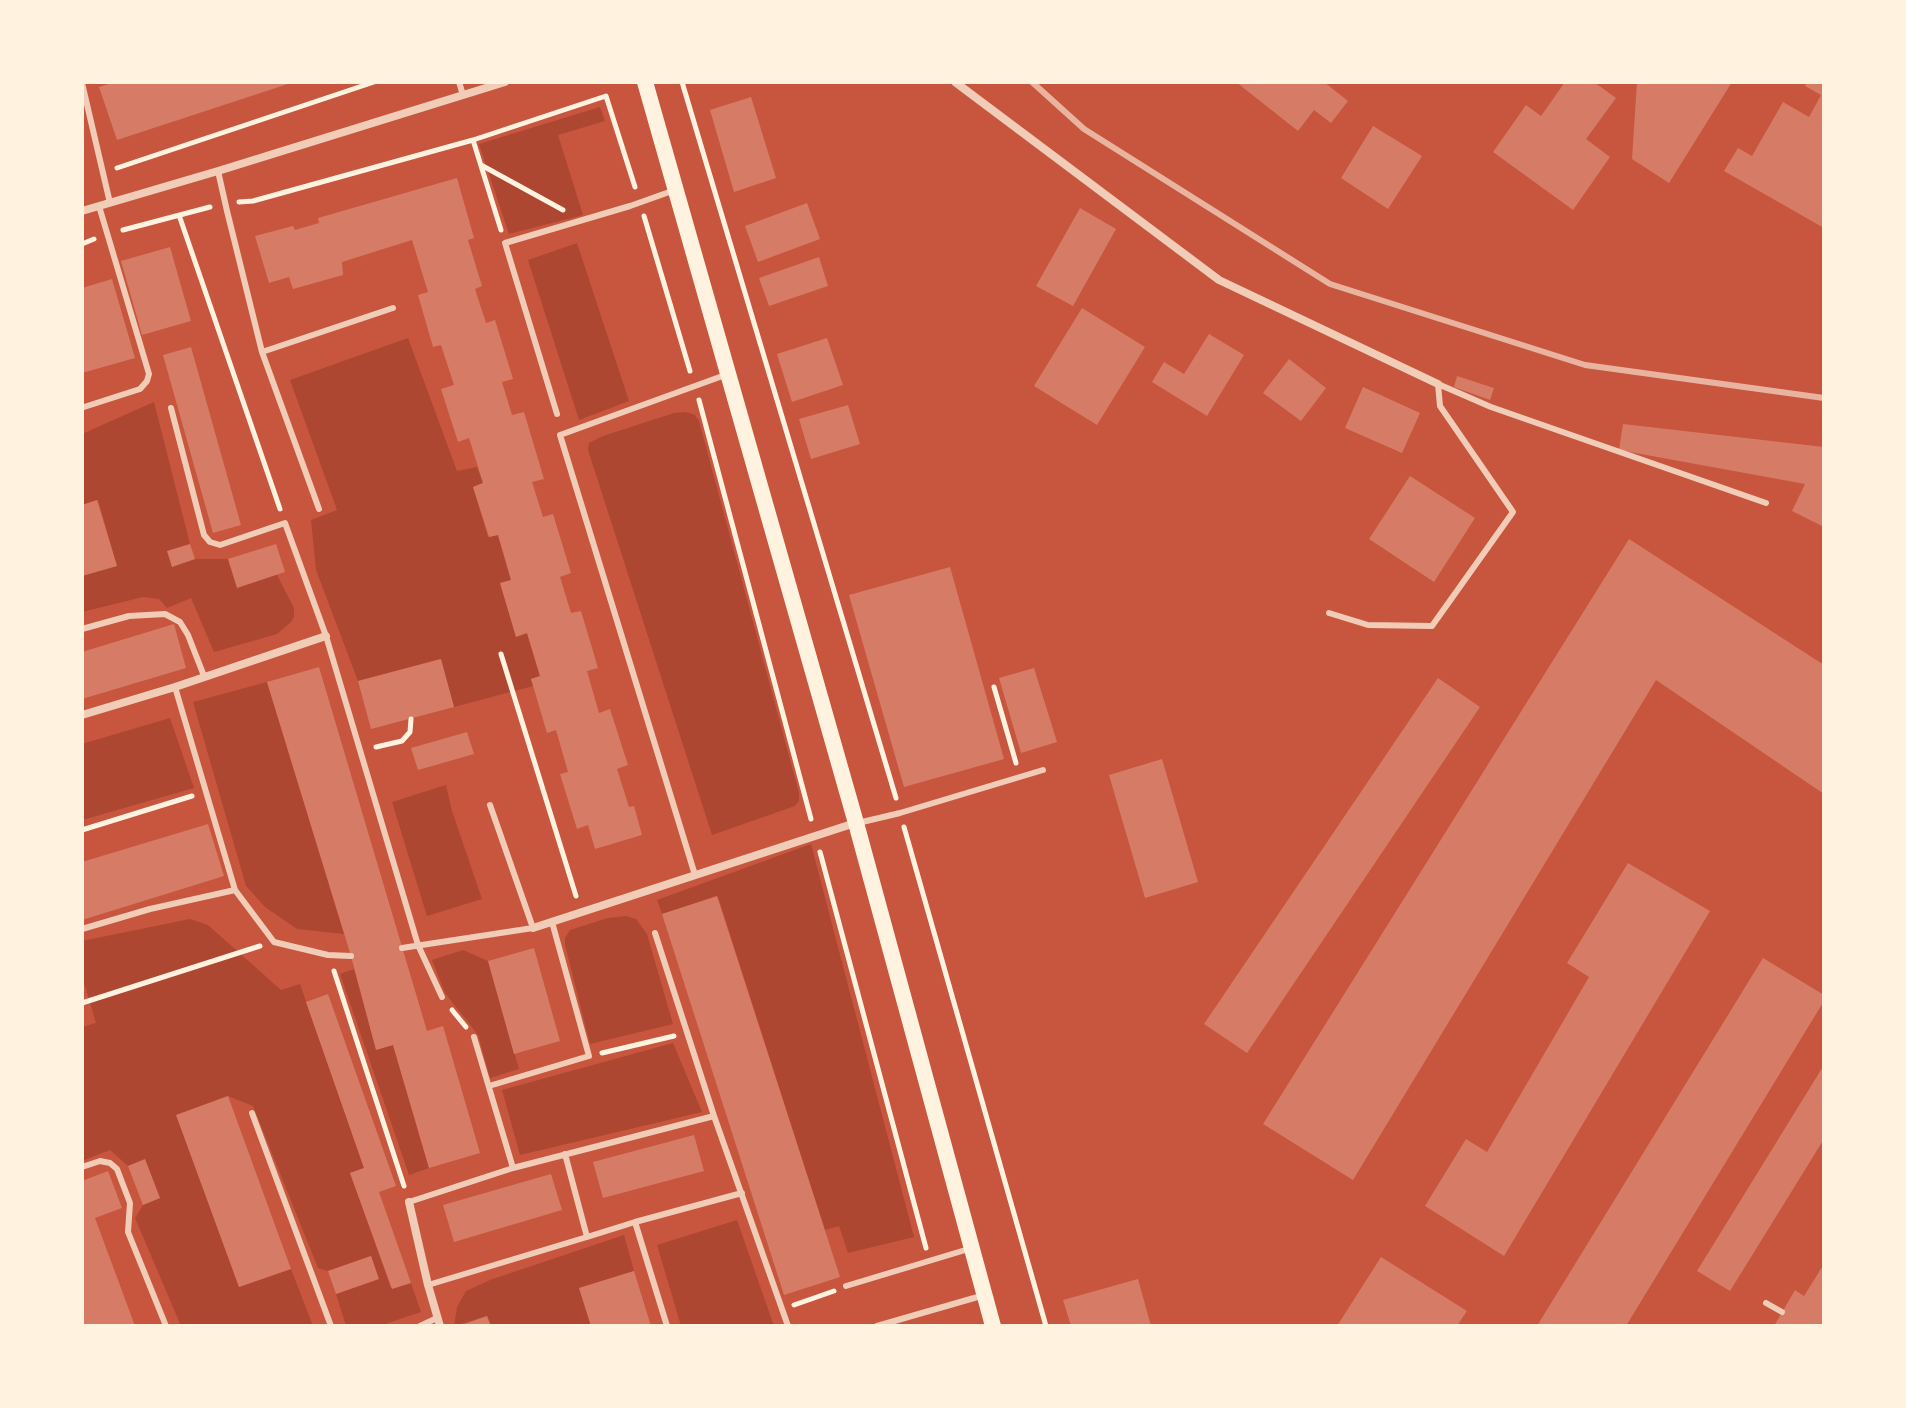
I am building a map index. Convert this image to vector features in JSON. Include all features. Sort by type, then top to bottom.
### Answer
[{"type":"main road","points":[[645,82],[856,823],[993,1326]]},
{"type":"street","points":[[82,211],[505,82]]},
{"type":"street","points":[[955,82],[1219,280],[1438,384]]},
{"type":"street","points":[[82,715],[326,636]]},
{"type":"street","points":[[533,928],[856,823]]},
{"type":"street","points":[[409,1202],[439,1322]]},
{"type":"lane","points":[[459,82],[463,95]]},
{"type":"lane","points":[[82,83],[110,203]]},
{"type":"lane","points":[[218,171],[262,352],[319,509]]},
{"type":"lane","points":[[557,414],[505,243],[675,190]]},
{"type":"lane","points":[[84,407],[140,389],[149,374],[99,206]]},
{"type":"lane","points":[[262,352],[393,308]]},
{"type":"lane","points":[[695,875],[560,435],[729,374]]},
{"type":"lane","points":[[1329,613],[1368,625],[1432,626],[1513,512],[1440,406],[1438,384],[1491,407],[1766,503]]},
{"type":"lane","points":[[171,408],[204,535],[210,542],[220,545],[285,523],[326,636],[418,945],[442,997]]},
{"type":"lane","points":[[82,629],[129,616],[165,614],[180,622],[204,676]]},
{"type":"lane","points":[[175,687],[235,890],[274,942],[328,955],[351,956]]},
{"type":"lane","points":[[856,823],[1043,770]]},
{"type":"lane","points":[[402,948],[533,928],[490,805]]},
{"type":"lane","points":[[82,929],[150,909],[235,890]]},
{"type":"lane","points":[[489,1086],[589,1056],[552,922]]},
{"type":"lane","points":[[655,933],[714,1116],[788,1326]]},
{"type":"lane","points":[[474,1037],[513,1168]]},
{"type":"lane","points":[[252,1113],[331,1326]]},
{"type":"lane","points":[[409,1202],[513,1168],[714,1116]]},
{"type":"lane","points":[[565,1154],[587,1237]]},
{"type":"lane","points":[[82,1167],[100,1161],[110,1163],[117,1169],[130,1203],[128,1232],[166,1326]]},
{"type":"lane","points":[[428,1285],[742,1193]]},
{"type":"lane","points":[[635,1222],[667,1326]]},
{"type":"lane","points":[[846,1286],[972,1248]]},
{"type":"lane","points":[[877,1326],[984,1295]]},
{"type":"lane","points":[[1766,1303],[1782,1312]]},
{"type":"lane","points":[[420,1326],[439,1322]]},
{"type":"path","points":[[104,172],[374,82]]},
{"type":"path","points":[[682,82],[900,813],[1046,1326]]},
{"type":"path","points":[[82,244],[179,215],[253,201],[473,140],[606,96],[695,386],[929,1260]]},
{"type":"path","points":[[473,140],[505,243]]},
{"type":"path","points":[[481,165],[582,220]]},
{"type":"path","points":[[179,215],[285,523]]},
{"type":"path","points":[[501,654],[581,912]]},
{"type":"path","points":[[994,687],[1020,776]]},
{"type":"path","points":[[359,751],[402,741],[410,732],[411,719]]},
{"type":"path","points":[[82,830],[206,791]]},
{"type":"path","points":[[82,1003],[274,942]]},
{"type":"path","points":[[328,955],[409,1202]]},
{"type":"path","points":[[442,997],[474,1037]]},
{"type":"path","points":[[589,1056],[687,1033]]},
{"type":"path","points":[[783,1309],[846,1286]]},
{"type":"shaded area","points":[[600,107],[605,121],[558,135],[583,215],[509,234],[479,144]]},
{"type":"shaded area","points":[[577,243],[629,401],[579,420],[528,260]]},
{"type":"shaded area","points":[[408,338],[457,471],[477,467],[483,483],[473,487],[488,537],[498,535],[511,580],[500,583],[516,636],[527,633],[540,676],[531,679],[533,686],[454,707],[440,659],[358,681],[316,570],[311,520],[337,510],[290,380]]},
{"type":"shaded area","points":[[154,402],[190,544],[168,551],[172,566],[195,559],[228,559],[277,575],[294,608],[294,617],[277,634],[214,652],[191,598],[167,608],[159,599],[143,597],[82,612],[82,576],[117,566],[98,500],[82,505],[82,434]]},
{"type":"shaded area","points":[[686,412],[695,415],[699,421],[799,793],[795,806],[712,835],[588,450],[589,443],[603,436]]},
{"type":"shaded area","points":[[267,682],[344,934],[297,929],[265,907],[246,886],[193,702]]},
{"type":"shaded area","points":[[170,718],[194,788],[82,820],[82,744]]},
{"type":"shaded area","points":[[446,785],[482,899],[427,916],[392,802]]},
{"type":"shaded area","points":[[811,844],[914,1237],[848,1253],[839,1226],[825,1230],[718,897],[662,914],[657,900]]},
{"type":"shaded area","points":[[626,916],[636,919],[647,934],[673,1024],[590,1044],[565,938],[570,930],[608,918]]},
{"type":"shaded area","points":[[190,919],[208,925],[281,990],[300,984],[364,1168],[350,1173],[391,1288],[411,1283],[421,1312],[379,1326],[346,1326],[336,1294],[378,1279],[371,1256],[328,1271],[318,1268],[253,1106],[228,1096],[177,1115],[239,1287],[291,1269],[313,1326],[181,1326],[135,1218],[143,1205],[160,1198],[145,1160],[128,1166],[110,1150],[82,1161],[82,1027],[96,1023],[82,976],[82,941]]},
{"type":"shaded area","points":[[463,950],[488,961],[519,1069],[490,1078],[478,1035],[445,993],[432,960]]},
{"type":"shaded area","points":[[354,969],[376,1049],[393,1045],[429,1168],[409,1175],[340,974]]},
{"type":"shaded area","points":[[673,1043],[702,1112],[520,1155],[502,1090]]},
{"type":"shaded area","points":[[737,1220],[774,1326],[681,1326],[657,1245]]},
{"type":"shaded area","points":[[624,1235],[634,1271],[579,1288],[591,1326],[491,1326],[487,1316],[454,1326],[457,1307],[466,1291]]},
{"type":"building","points":[[115,82],[291,83],[117,140],[99,87]]},
{"type":"building","points":[[1236,82],[1324,82],[1348,101],[1331,123],[1314,110],[1298,131]]},
{"type":"building","points":[[1565,82],[1594,82],[1616,98],[1586,139],[1610,157],[1573,210],[1493,152],[1526,105],[1541,116]]},
{"type":"building","points":[[1637,82],[1732,82],[1669,183],[1632,159]]},
{"type":"building","points":[[1807,82],[1824,82],[1824,228],[1724,171],[1738,148],[1752,156],[1783,102],[1809,117],[1821,95],[1805,86]]},
{"type":"building","points":[[751,97],[776,178],[734,192],[710,110]]},
{"type":"building","points":[[1373,126],[1422,156],[1388,209],[1341,178]]},
{"type":"building","points":[[457,178],[474,238],[468,240],[482,286],[475,289],[486,323],[495,320],[513,379],[502,382],[512,415],[524,412],[544,479],[532,482],[543,517],[553,514],[571,573],[560,577],[571,613],[581,611],[598,668],[587,671],[599,713],[610,709],[628,765],[617,769],[629,807],[634,806],[642,835],[595,849],[588,825],[577,829],[560,774],[568,772],[556,730],[547,733],[531,679],[540,676],[527,633],[516,637],[500,583],[511,580],[498,535],[489,537],[473,487],[483,483],[469,438],[458,442],[441,389],[454,385],[441,345],[433,347],[418,295],[428,292],[412,240],[342,262],[343,275],[293,289],[289,277],[269,283],[255,236],[293,226],[295,230],[319,223],[318,218]]},
{"type":"building","points":[[807,203],[820,239],[758,262],[745,226]]},
{"type":"building","points":[[1080,208],[1116,229],[1073,306],[1036,286]]},
{"type":"building","points":[[170,247],[191,321],[142,335],[121,261]]},
{"type":"building","points":[[819,257],[828,286],[769,306],[759,278]]},
{"type":"building","points":[[112,279],[135,358],[82,373],[82,288]]},
{"type":"building","points":[[1082,308],[1145,347],[1097,425],[1034,386]]},
{"type":"building","points":[[1209,334],[1244,355],[1207,416],[1152,382],[1164,362],[1184,374]]},
{"type":"building","points":[[827,338],[843,385],[792,402],[777,354]]},
{"type":"building","points":[[191,347],[241,525],[213,533],[163,355]]},
{"type":"building","points":[[1289,359],[1326,388],[1301,421],[1263,393]]},
{"type":"building","points":[[1457,376],[1494,388],[1490,400],[1454,387]]},
{"type":"building","points":[[1363,387],[1420,413],[1402,453],[1345,428]]},
{"type":"building","points":[[848,405],[860,444],[811,459],[799,419]]},
{"type":"building","points":[[1623,424],[1824,447],[1824,527],[1792,511],[1805,484],[1619,450]]},
{"type":"building","points":[[1410,476],[1475,518],[1434,582],[1369,539]]},
{"type":"building","points":[[97,500],[117,566],[82,576],[82,505]]},
{"type":"building","points":[[1629,539],[1824,665],[1824,794],[1656,680],[1353,1180],[1263,1124]]},
{"type":"building","points":[[190,544],[195,559],[172,567],[167,551]]},
{"type":"building","points":[[276,544],[285,572],[237,588],[228,559]]},
{"type":"building","points":[[950,567],[1004,759],[904,787],[849,595]]},
{"type":"building","points":[[174,624],[186,668],[82,699],[82,652]]},
{"type":"building","points":[[441,659],[454,707],[371,729],[358,681]]},
{"type":"building","points":[[319,667],[427,1031],[443,1026],[480,1153],[429,1168],[393,1045],[376,1050],[351,956],[267,682]]},
{"type":"building","points":[[1034,668],[1057,742],[1021,753],[999,678]]},
{"type":"building","points":[[1438,678],[1480,707],[1247,1053],[1204,1024]]},
{"type":"building","points":[[467,732],[474,754],[418,770],[411,748]]},
{"type":"building","points":[[1162,759],[1198,882],[1145,898],[1109,775]]},
{"type":"building","points":[[208,824],[224,876],[82,920],[82,862]]},
{"type":"building","points":[[1628,863],[1710,911],[1504,1256],[1425,1206],[1466,1139],[1487,1152],[1589,977],[1567,963]]},
{"type":"building","points":[[717,896],[840,1277],[784,1295],[662,914]]},
{"type":"building","points":[[534,948],[560,1041],[514,1054],[488,961]]},
{"type":"building","points":[[1763,958],[1824,995],[1824,1001],[1626,1326],[1537,1326]]},
{"type":"building","points":[[328,994],[396,1186],[379,1192],[411,1283],[392,1289],[350,1173],[364,1168],[306,1002]]},
{"type":"building","points":[[1824,1065],[1824,1139],[1730,1291],[1697,1271]]},
{"type":"building","points":[[228,1096],[291,1269],[239,1287],[176,1115]]},
{"type":"building","points":[[694,1135],[704,1171],[603,1198],[593,1162]]},
{"type":"building","points":[[145,1159],[160,1198],[143,1205],[128,1166]]},
{"type":"building","points":[[108,1171],[122,1208],[95,1218],[135,1326],[82,1326],[82,1181]]},
{"type":"building","points":[[551,1174],[562,1210],[454,1242],[443,1205]]},
{"type":"building","points":[[371,1256],[379,1279],[336,1294],[328,1271]]},
{"type":"building","points":[[1381,1257],[1467,1311],[1457,1326],[1337,1326]]},
{"type":"building","points":[[1824,1264],[1824,1326],[1774,1326],[1795,1290],[1804,1296]]},
{"type":"building","points":[[634,1271],[651,1326],[591,1326],[579,1288]]},
{"type":"building","points":[[1138,1279],[1151,1326],[1071,1326],[1063,1300]]},
{"type":"building","points":[[487,1316],[491,1326],[459,1326]]},
{"type":"railway","points":[[1032,82],[1084,129],[1330,284],[1585,365],[1824,398]]}]
